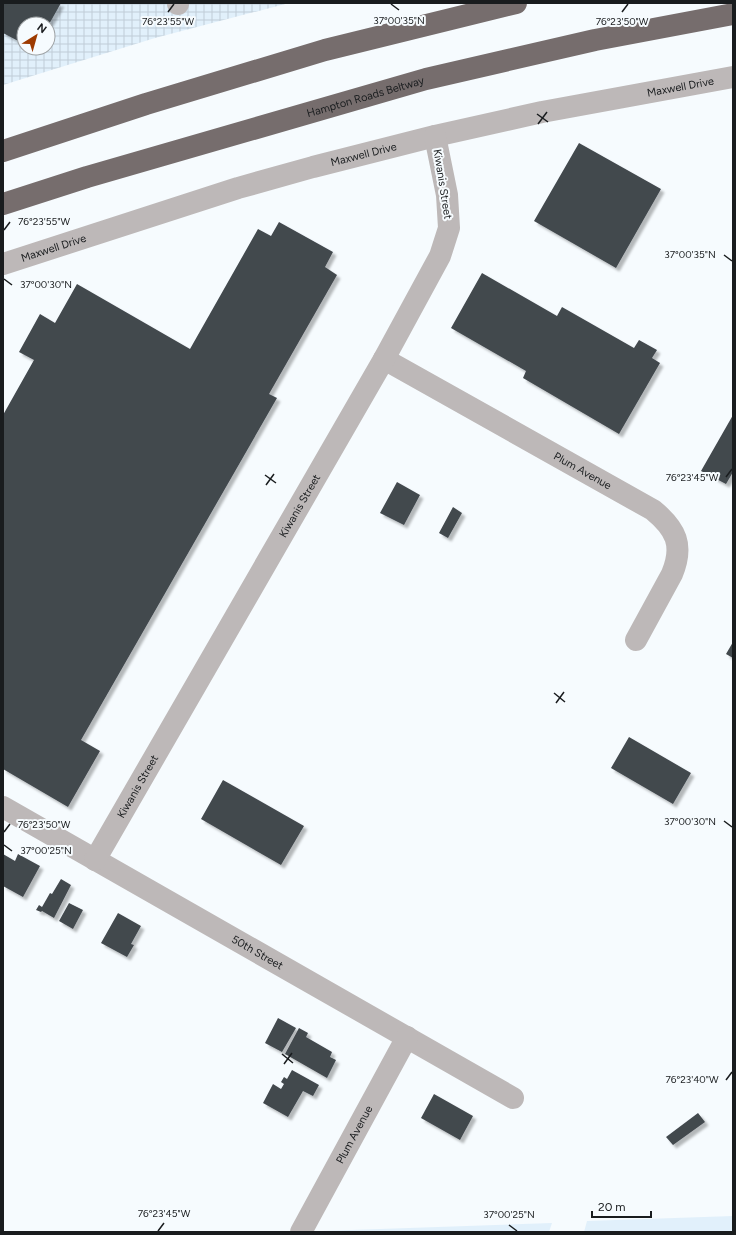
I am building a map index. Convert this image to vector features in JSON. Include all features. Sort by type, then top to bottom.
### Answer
[{"type":"highway","points":[[3,151],[146,104],[324,50],[516,3]]},
{"type":"highway","name":"Hampton Roads Beltway","points":[[3,204],[87,177],[426,79],[596,40],[733,14]]},
{"type":"street","name":"Maxwell Drive","points":[[3,264],[238,188],[313,167],[435,136],[542,112],[733,77]]},
{"type":"street","name":"Kiwanis Street","points":[[95,860],[384,359],[440,256],[449,228],[447,195],[435,136]]},
{"type":"street","name":"Plum Avenue","points":[[384,359],[653,510],[665,520],[672,528],[676,540],[678,552],[676,564],[636,640]]},
{"type":"street","name":"50th Street","points":[[3,807],[513,1098]]},
{"type":"street","name":"Plum Avenue","points":[[301,1232],[407,1037]]},
{"type":"shaded area","points":[[3,3],[289,3],[155,38],[3,85]]},
{"type":"shaded area","points":[[733,1216],[733,1232],[584,1232],[587,1221]]},
{"type":"shaded area","points":[[552,1223],[549,1232],[322,1232],[322,1231]]},
{"type":"building","points":[[3,3],[61,3],[54,16],[16,16],[16,40],[3,33]]},
{"type":"building","points":[[579,143],[661,189],[616,268],[534,221]]},
{"type":"building","points":[[279,222],[333,252],[325,267],[337,275],[269,394],[277,398],[81,740],[100,751],[68,807],[3,769],[3,415],[34,360],[19,352],[40,314],[55,323],[77,284],[190,349],[258,229],[271,236]]},
{"type":"building","points":[[482,273],[557,316],[562,307],[634,348],[639,340],[657,350],[652,358],[660,363],[619,434],[523,378],[526,371],[451,328]]},
{"type":"building","points":[[733,415],[733,472],[726,484],[701,471]]},
{"type":"building","points":[[397,482],[420,495],[404,525],[380,513]]},
{"type":"building","points":[[453,507],[462,513],[448,538],[439,533]]},
{"type":"building","points":[[733,642],[733,658],[726,654]]},
{"type":"building","points":[[629,737],[691,773],[673,804],[611,768]]},
{"type":"building","points":[[223,780],[304,826],[281,865],[201,819]]},
{"type":"building","points":[[3,854],[15,861],[18,854],[40,866],[23,897],[3,886]]},
{"type":"building","points":[[61,879],[71,885],[54,918],[42,911],[36,910],[39,905],[42,907],[50,893],[52,894]]},
{"type":"building","points":[[69,903],[83,910],[73,929],[59,921]]},
{"type":"building","points":[[118,913],[141,926],[131,944],[134,945],[127,957],[101,943]]},
{"type":"building","points":[[278,1018],[296,1028],[282,1052],[265,1043]]},
{"type":"building","points":[[299,1028],[308,1033],[306,1037],[332,1052],[330,1057],[336,1060],[327,1078],[285,1054]]},
{"type":"building","points":[[292,1070],[319,1085],[313,1096],[303,1091],[288,1117],[263,1103],[273,1084],[281,1089],[284,1084],[281,1082],[284,1077],[287,1079]]},
{"type":"building","points":[[434,1094],[473,1116],[460,1140],[421,1118]]},
{"type":"building","points":[[698,1113],[705,1122],[673,1145],[666,1137]]}]
